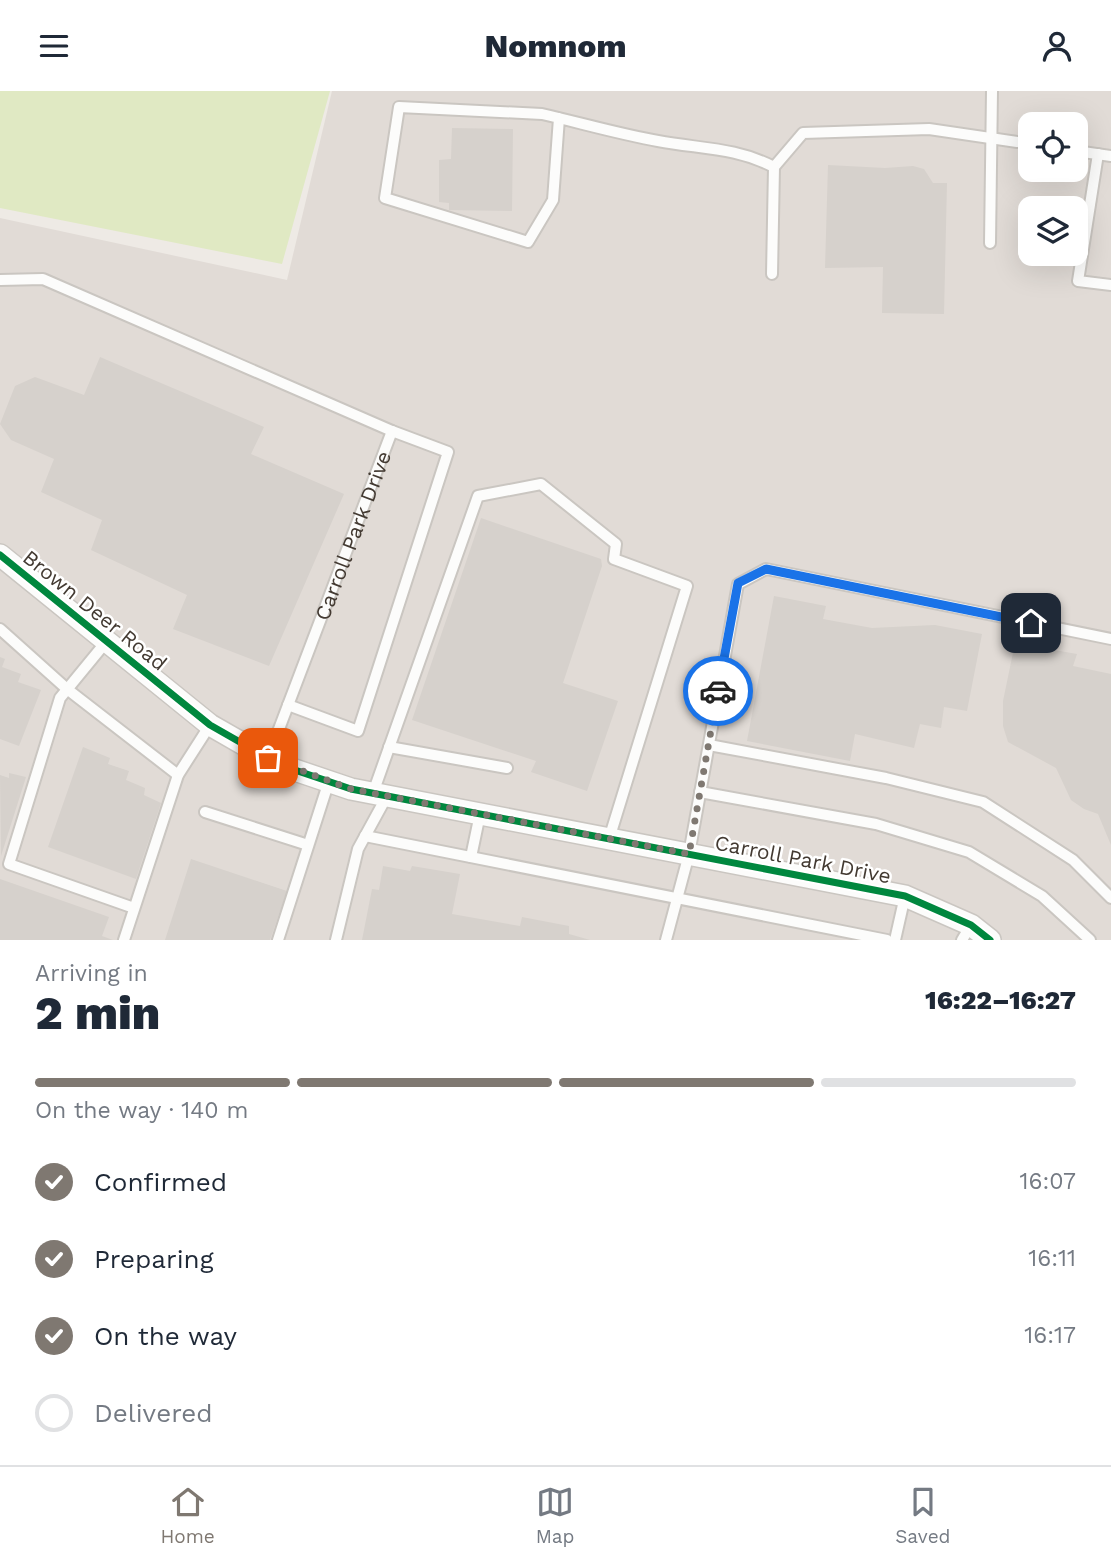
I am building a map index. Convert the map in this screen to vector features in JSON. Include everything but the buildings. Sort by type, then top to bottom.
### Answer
[{"type":"street","name":"Brown Deer Road","points":[[0,555],[168,692]]},
{"type":"street","name":"Carroll Park Drive","points":[[168,692],[210,725],[268,758],[329,781],[380,795],[905,897],[966,933],[990,940]]},
{"type":"lane","points":[[989,243],[992,93]]},
{"type":"lane","points":[[559,118],[553,200],[528,242],[385,198],[399,107],[542,114],[659,141],[749,154],[774,167]]},
{"type":"lane","points":[[772,274],[774,167],[803,132],[929,129],[1018,142]]},
{"type":"lane","points":[[1088,153],[1111,156]]},
{"type":"lane","points":[[1098,154],[1078,281],[1111,285]]},
{"type":"lane","points":[[0,280],[43,279],[392,431],[448,451],[358,731],[288,705]]},
{"type":"lane","name":"Carroll Park Drive","points":[[268,758],[392,431]]},
{"type":"lane","points":[[336,940],[358,849],[380,795],[389,747],[478,496],[541,484],[616,544],[614,558],[687,586],[609,839]]},
{"type":"lane","points":[[666,940],[689,854],[738,583],[766,569],[1111,639]]},
{"type":"lane","points":[[0,629],[67,689],[178,775]]},
{"type":"lane","points":[[106,642],[60,698],[9,864],[134,908]]},
{"type":"lane","points":[[124,940],[178,775],[210,725]]},
{"type":"lane","points":[[709,745],[886,778],[983,801],[1073,860],[1111,898]]},
{"type":"lane","points":[[389,747],[507,768]]},
{"type":"lane","points":[[278,940],[329,781]]},
{"type":"lane","points":[[700,792],[876,824],[969,852],[1042,897],[1090,940]]},
{"type":"lane","points":[[205,812],[308,845]]},
{"type":"lane","points":[[471,857],[480,814]]},
{"type":"lane","points":[[365,836],[887,940]]},
{"type":"lane","points":[[895,940],[905,897]]},
{"type":"shaded area","points":[[332,91],[1111,91],[1111,940],[0,940],[0,218],[287,280]]},
{"type":"green space","points":[[0,91],[330,91],[282,264],[0,208]]},
{"type":"cycle path","points":[[0,555],[210,725],[280,765],[351,789],[905,896],[971,925],[990,940]]},
{"type":"way so far","points":[[268,758],[280,765],[351,789],[689,854],[718,691]]},
{"type":"route","points":[[718,691],[738,583],[766,569],[1031,623]]}]
